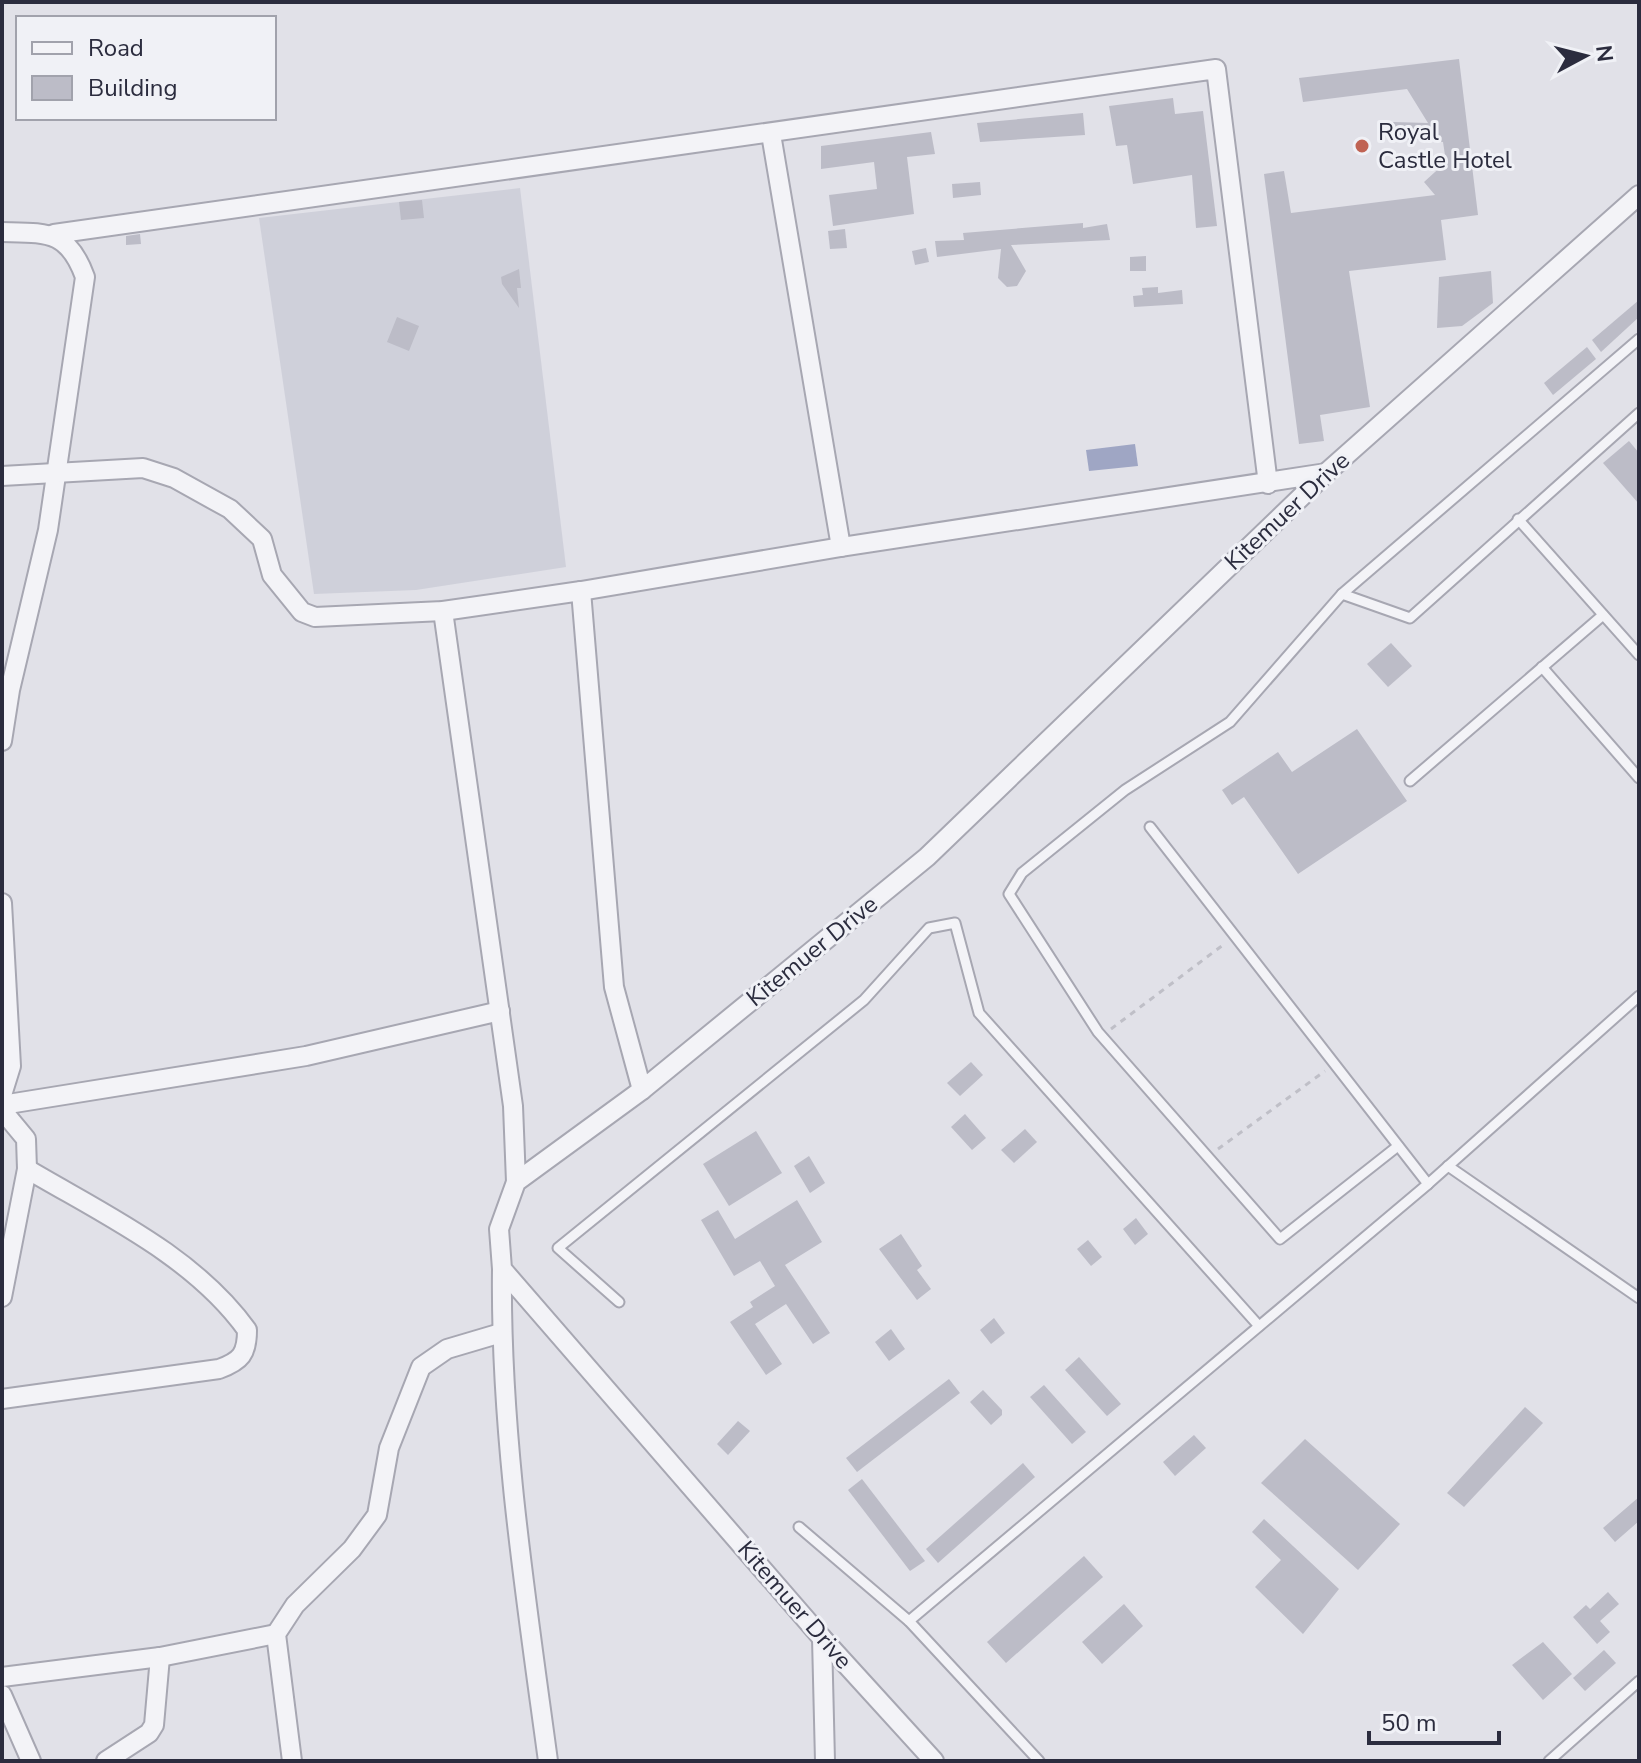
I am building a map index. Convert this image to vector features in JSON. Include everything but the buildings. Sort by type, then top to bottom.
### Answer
[{"type":"street","points":[[2,232],[54,234],[1216,69],[1268,484]]},
{"type":"street","points":[[771,134],[841,547]]},
{"type":"street","name":"Kitemuer Drive","points":[[516,1182],[642,1090],[927,857],[1326,473],[1639,195]]},
{"type":"street","points":[[2,741],[10,690],[48,530],[53,474],[85,277],[77,254],[54,234]]},
{"type":"street","points":[[2,476],[143,468],[174,478],[212,497],[262,539],[272,575],[305,615],[443,611],[1326,473]]},
{"type":"street","points":[[581,591],[614,987],[642,1090]]},
{"type":"street","points":[[443,611],[513,1106],[516,1182],[499,1229],[501,1333],[513,1498],[548,1761]]},
{"type":"street","points":[[2,903],[11,1066],[2,1095]]},
{"type":"street","points":[[2,1297],[27,1169],[26,1139],[2,1107],[306,1056],[500,1011]]},
{"type":"street","points":[[2,1399],[219,1369],[237,1362],[247,1349],[247,1330],[198,1279],[152,1244],[27,1169]]},
{"type":"street","name":"Kitemuer Drive","points":[[502,1269],[822,1638],[934,1761]]},
{"type":"street","points":[[292,1761],[276,1634],[295,1605],[352,1549],[377,1515],[389,1448],[421,1367],[447,1349],[501,1333]]},
{"type":"street","points":[[2,1677],[160,1657],[276,1634]]},
{"type":"street","points":[[822,1638],[825,1761]]},
{"type":"street","points":[[106,1761],[149,1733],[154,1725],[160,1657]]},
{"type":"street","points":[[4,1705],[31,1761]]},
{"type":"lane","points":[[1398,1146],[1280,1239],[1102,1036],[1009,894],[1022,873],[1125,790],[1230,722],[1342,594],[1639,339]]},
{"type":"lane","points":[[1342,594],[1410,618],[1639,413]]},
{"type":"lane","points":[[1518,519],[1639,655]]},
{"type":"lane","points":[[1410,781],[1603,615]]},
{"type":"lane","points":[[1542,667],[1639,778]]},
{"type":"lane","points":[[1150,827],[1428,1184]]},
{"type":"lane","points":[[619,1302],[558,1248],[864,1000],[929,928],[955,923],[979,1013],[1259,1326]]},
{"type":"lane","points":[[909,1621],[1428,1184],[1639,996]]},
{"type":"lane","points":[[1448,1166],[1639,1298]]},
{"type":"lane","points":[[799,1527],[909,1621],[1039,1761]]},
{"type":"lane","points":[[1549,1761],[1639,1681]]},
{"type":"path","points":[[1102,1036],[1235,936]]},
{"type":"path","points":[[1206,1158],[1334,1064]]},
{"type":"shaded area","points":[[520,188],[566,567],[416,590],[314,594],[259,218]]},
{"type":"water","points":[[1135,444],[1138,466],[1089,471],[1086,450]]},
{"type":"place","name":"Royal Castle Hotel","points":[[1362,146]]}]
